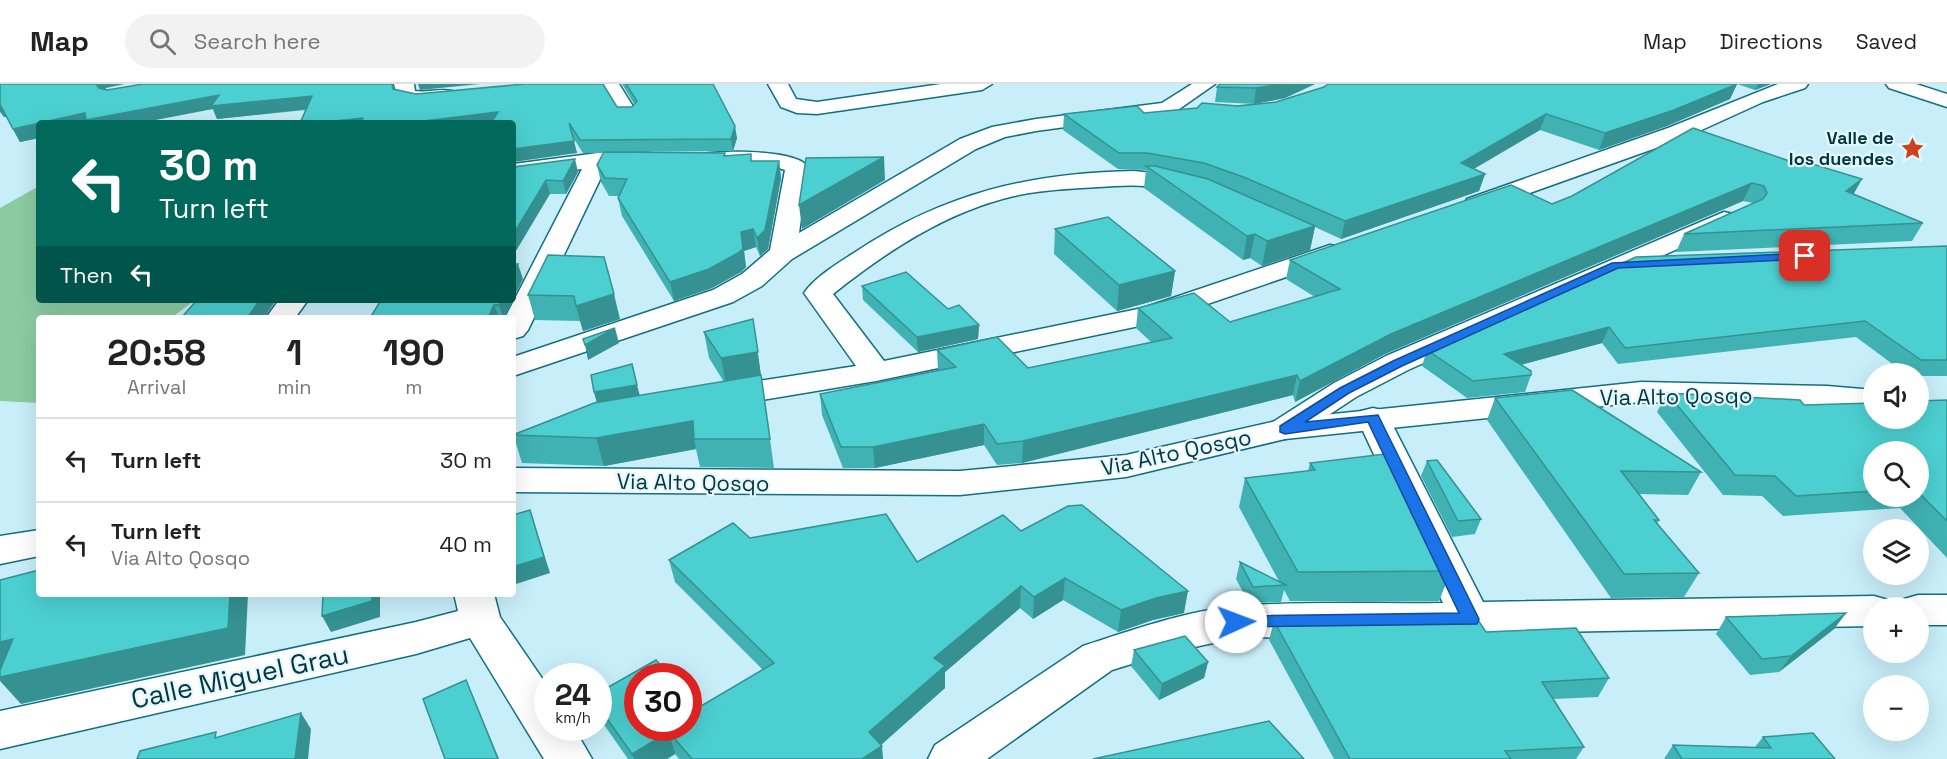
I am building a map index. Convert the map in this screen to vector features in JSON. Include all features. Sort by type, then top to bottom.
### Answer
[{"type":"street","points":[[404,84],[405,95],[420,98],[465,94]]},
{"type":"street","points":[[609,84],[627,113]]},
{"type":"street","points":[[778,84],[788,104],[817,108],[982,84]]},
{"type":"street","points":[[1168,108],[1205,84]]},
{"type":"street","points":[[1456,211],[1676,133],[1756,98],[1798,84]]},
{"type":"street","points":[[1896,84],[1947,101]]},
{"type":"street","points":[[1726,90],[1756,98]]},
{"type":"street","points":[[1927,94],[1947,91]]},
{"type":"street","points":[[516,366],[723,296],[752,280],[783,254],[968,144],[1000,132],[1036,125],[1168,108],[1203,110]]},
{"type":"street","points":[[516,171],[598,160],[783,161],[797,167],[783,254]]},
{"type":"street","points":[[516,324],[598,160]]},
{"type":"street","points":[[876,372],[818,293],[887,240],[952,208],[1011,189],[1099,180],[1153,179],[1213,195]]},
{"type":"street","points":[[1285,429],[1345,390],[1397,363],[1744,210]]},
{"type":"street","points":[[688,403],[876,372],[1149,315],[1344,248],[1307,236]]},
{"type":"street","points":[[1616,265],[1687,262]]},
{"type":"street","points":[[282,315],[292,303]]},
{"type":"street","name":"Via Alto Qosqo","points":[[516,480],[960,483],[1126,466],[1285,429],[1373,418],[1641,392],[1827,396],[1863,399]]},
{"type":"street","points":[[1373,418],[1471,619]]},
{"type":"street","points":[[0,550],[36,544]]},
{"type":"street","points":[[477,607],[534,703]]},
{"type":"street","name":"Calle Miguel Grau","points":[[0,730],[416,638],[477,607]]},
{"type":"street","points":[[1929,610],[1947,610]]},
{"type":"street","points":[[951,759],[1098,658],[1167,637],[1236,622],[1863,611]]},
{"type":"street","points":[[558,741],[569,759]]},
{"type":"green space","points":[[36,188],[36,303],[191,303],[175,315],[36,315],[36,403],[0,401],[0,208]]},
{"type":"building","points":[[0,84],[96,84],[99,88],[107,90],[143,84],[392,84],[393,89],[416,94],[525,84],[603,84],[617,107],[632,107],[637,101],[626,84],[713,84],[735,126],[731,139],[580,140],[569,123],[574,141],[516,149],[516,120],[493,120],[498,112],[433,120],[362,120],[363,118],[301,120],[312,96],[211,106],[219,95],[86,120],[85,113],[54,120],[36,120],[36,124],[13,129],[0,104]]},
{"type":"building","points":[[1220,84],[1281,84],[1256,88],[1217,87]]},
{"type":"building","points":[[1328,84],[1737,84],[1674,110],[1605,133],[1546,114],[1461,163],[1485,174],[1345,221],[1246,178],[1204,163],[1147,153],[1119,153],[1064,114],[1137,106],[1144,113],[1197,108],[1202,103],[1238,106],[1276,102]]},
{"type":"building","points":[[1693,128],[1801,165],[1806,162],[1862,179],[1846,191],[1923,223],[1684,234],[1763,199],[1767,193],[1764,186],[1752,183],[1391,334],[1300,381],[1297,375],[1023,441],[997,444],[984,424],[873,447],[841,447],[820,394],[956,367],[937,350],[997,337],[1028,368],[1172,338],[1138,308],[1194,293],[1230,322],[1340,289],[1290,260],[1511,185],[1552,204],[1572,196]]},
{"type":"building","points":[[604,152],[725,153],[724,156],[751,154],[751,161],[779,161],[765,230],[757,238],[753,229],[741,232],[743,249],[738,253],[709,269],[670,282],[618,198],[627,179],[605,178],[597,165]]},
{"type":"building","points":[[884,157],[799,205],[806,158]]},
{"type":"building","points":[[575,159],[563,181],[546,180],[516,230],[516,167]]},
{"type":"building","points":[[1146,166],[1155,166],[1208,179],[1315,226],[1267,241],[1255,234],[1247,236]]},
{"type":"building","points":[[1108,217],[1175,271],[1119,285],[1055,229]]},
{"type":"building","points":[[1947,246],[1947,360],[1921,360],[1865,321],[1625,348],[1609,327],[1504,354],[1531,371],[1531,375],[1473,381],[1427,350],[1636,257]]},
{"type":"building","points":[[548,255],[604,257],[614,294],[576,306],[574,296],[528,295]]},
{"type":"building","points":[[906,272],[948,309],[959,305],[979,325],[917,337],[862,286]]},
{"type":"building","points":[[194,303],[258,303],[249,315],[184,315]]},
{"type":"building","points":[[379,303],[500,303],[494,305],[489,315],[372,315]]},
{"type":"building","points":[[753,319],[758,352],[721,358],[704,332]]},
{"type":"building","points":[[615,328],[585,345],[583,339]]},
{"type":"building","points":[[632,364],[637,385],[594,392],[591,375]]},
{"type":"building","points":[[761,375],[770,439],[694,439],[693,421],[596,438],[516,435],[594,403]]},
{"type":"building","points":[[1572,390],[1701,472],[1621,471],[1659,520],[1654,520],[1699,573],[1624,574],[1495,398]]},
{"type":"building","points":[[1667,393],[1800,400],[1804,405],[1863,403],[1863,429],[1929,429],[1929,401],[1947,400],[1947,521],[1929,503],[1929,441],[1863,441],[1863,492],[1796,496],[1775,476],[1735,475]]},
{"type":"building","points":[[1393,453],[1422,512],[1411,513],[1451,571],[1298,572],[1245,478],[1315,470],[1310,463]]},
{"type":"building","points":[[1437,460],[1481,519],[1458,521],[1427,461]]},
{"type":"building","points":[[1082,505],[1188,591],[1156,598],[1121,610],[1065,578],[1034,597],[1021,586],[934,658],[945,666],[869,732],[882,746],[862,759],[692,759],[677,741],[702,741],[702,705],[774,663],[669,560],[733,523],[750,538],[886,514],[917,562],[1003,515],[1021,531],[1068,506]]},
{"type":"building","points":[[530,510],[544,557],[516,566],[516,514]]},
{"type":"building","points":[[1240,562],[1286,585],[1253,587]]},
{"type":"building","points":[[36,571],[36,597],[230,597],[228,628],[0,677],[0,670],[13,639],[0,642],[0,580]]},
{"type":"building","points":[[323,597],[372,597],[372,601],[322,616]]},
{"type":"building","points":[[1846,613],[1791,656],[1762,659],[1726,617]]},
{"type":"building","points":[[1476,617],[1486,632],[1576,628],[1609,678],[1542,682],[1584,747],[1505,751],[1511,759],[1350,759],[1274,621]]},
{"type":"building","points":[[1185,636],[1208,662],[1162,684],[1134,650]]},
{"type":"building","points":[[624,678],[624,741],[654,741],[632,754],[612,726],[612,685]]},
{"type":"building","points":[[466,680],[498,759],[445,759],[423,699]]},
{"type":"building","points":[[301,713],[295,759],[137,759],[140,751],[216,732],[215,738]]},
{"type":"building","points":[[1269,721],[1304,759],[1093,759]]},
{"type":"building","points":[[1813,733],[1835,759],[1682,759],[1673,745],[1771,748],[1763,737]]},
{"type":"place","name":"Valle de los duendes","points":[[1912,148]]},
{"type":"route","points":[[1236,622],[1328,619],[1471,619],[1373,418],[1285,429],[1345,390],[1397,363],[1616,265],[1805,256]]}]
